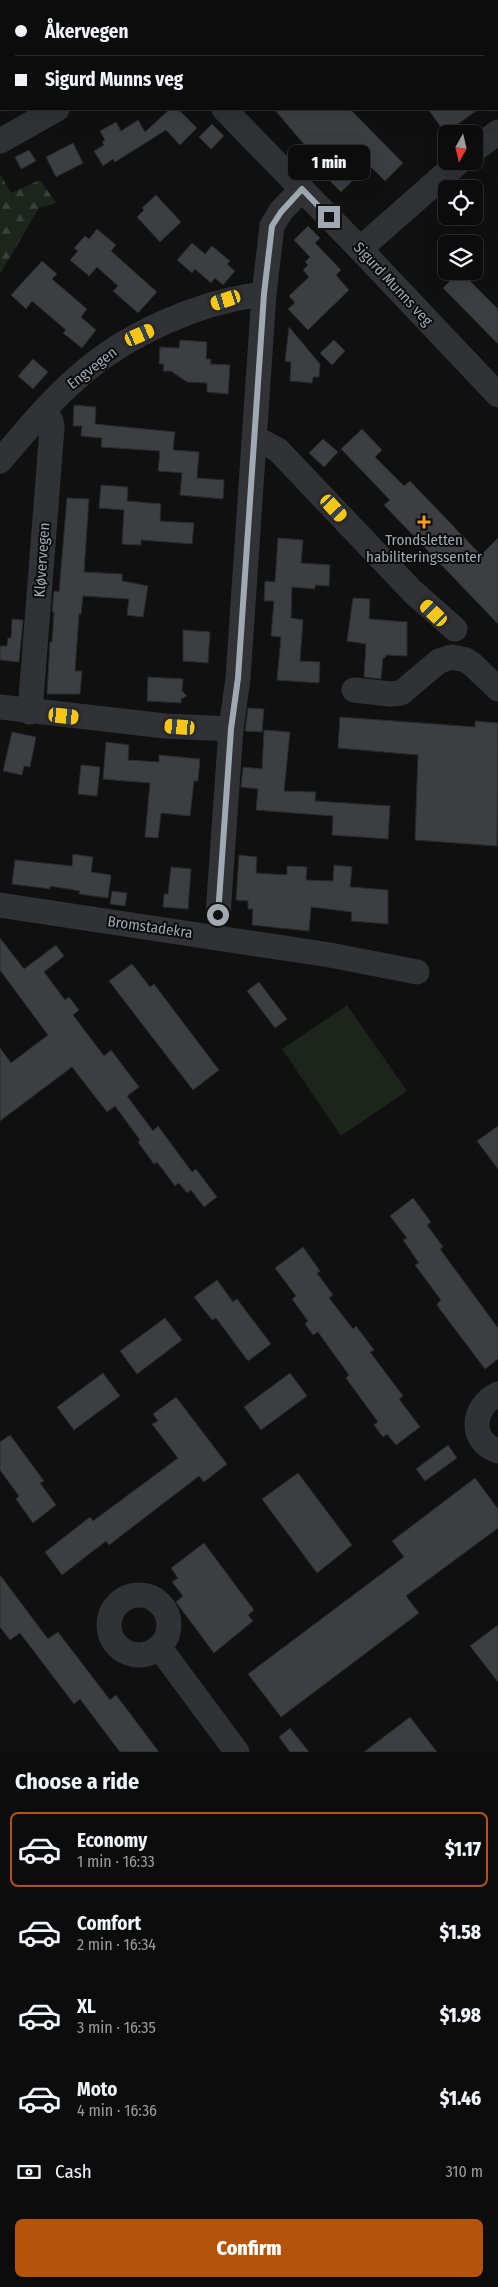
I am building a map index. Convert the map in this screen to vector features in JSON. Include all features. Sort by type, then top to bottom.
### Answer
[{"type":"street","points":[[0,141],[55,110]]},
{"type":"street","name":"Sigurd Munns veg","points":[[225,110],[498,395]]},
{"type":"street","points":[[483,143],[498,132]]},
{"type":"street","points":[[360,249],[450,170]]},
{"type":"street","points":[[218,915],[231,729],[238,678],[264,294],[272,226],[281,212],[302,189]]},
{"type":"street","name":"Engvegen","points":[[0,461],[78,376],[113,350],[140,335],[219,302],[264,294]]},
{"type":"street","name":"Kløvervegen","points":[[30,712],[52,428],[51,421],[44,411]]},
{"type":"street","points":[[254,443],[265,443],[278,450],[413,592],[455,629]]},
{"type":"street","points":[[354,690],[373,693],[401,693],[439,661],[452,657],[466,660],[498,689]]},
{"type":"street","points":[[0,707],[30,712],[165,726],[231,729]]},
{"type":"street","name":"Bromstadekra","points":[[0,905],[321,953],[418,972]]},
{"type":"street","points":[[498,1394],[482,1406],[477,1426],[480,1436],[486,1445],[498,1451]]},
{"type":"street","points":[[159,1647],[237,1752]]},
{"type":"green space","points":[[0,174],[11,193],[40,180],[56,203],[39,208],[0,274]]},
{"type":"green space","points":[[347,1005],[407,1091],[341,1136],[282,1049]]},
{"type":"building","points":[[169,110],[179,110],[197,128],[180,145],[166,130],[115,162],[113,159],[103,166],[94,151],[104,145],[102,142],[105,140],[100,131],[116,122],[121,131],[138,120],[145,132]]},
{"type":"building","points":[[275,110],[351,110],[403,163],[385,181],[369,165],[341,192],[303,154],[308,149]]},
{"type":"building","points":[[429,110],[478,110],[456,125],[439,125]]},
{"type":"building","points":[[212,124],[224,136],[211,149],[199,137]]},
{"type":"building","points":[[73,143],[83,163],[56,177],[46,157]]},
{"type":"building","points":[[29,150],[36,161],[21,169],[15,157]]},
{"type":"building","points":[[156,195],[181,222],[160,242],[137,217],[144,210],[142,208]]},
{"type":"building","points":[[308,226],[320,238],[315,243],[341,270],[336,275],[349,290],[308,330],[288,309],[295,303],[289,296],[309,277],[303,270],[308,265],[305,262],[310,257],[294,240]]},
{"type":"building","points":[[97,229],[116,245],[111,251],[157,292],[138,313],[113,291],[118,286],[97,267],[89,276],[70,260],[78,251],[74,248],[85,236],[89,239]]},
{"type":"building","points":[[192,243],[205,254],[212,246],[230,261],[227,264],[235,271],[223,285],[215,278],[211,283],[195,269],[192,273],[177,260]]},
{"type":"building","points":[[42,261],[57,274],[52,279],[87,309],[81,317],[96,330],[82,348],[63,333],[66,330],[32,301],[26,309],[11,295]]},
{"type":"building","points":[[451,280],[469,280],[498,309],[498,344],[443,288]]},
{"type":"building","points":[[289,327],[320,364],[319,377],[313,377],[312,383],[290,381],[291,362],[285,361]]},
{"type":"building","points":[[180,340],[207,342],[206,359],[211,359],[210,364],[230,365],[228,394],[207,392],[207,383],[187,382],[171,371],[163,371],[164,364],[159,364],[160,347],[179,348]]},
{"type":"building","points":[[334,340],[345,351],[332,365],[320,353]]},
{"type":"building","points":[[33,359],[48,372],[33,389],[18,376]]},
{"type":"building","points":[[74,405],[96,407],[95,424],[175,432],[173,450],[199,452],[197,478],[224,480],[223,499],[180,495],[182,473],[158,471],[160,451],[101,447],[102,438],[81,436],[82,426],[73,426]]},
{"type":"building","name":"Trondsletten habiliteringssenter","points":[[362,429],[382,450],[375,457],[404,486],[410,481],[481,555],[498,538],[498,624],[384,505],[390,500],[341,449]]},
{"type":"building","points":[[323,439],[338,452],[324,467],[309,453]]},
{"type":"building","points":[[101,485],[128,487],[127,501],[161,504],[160,521],[194,523],[192,544],[141,540],[141,545],[122,544],[124,510],[99,508]]},
{"type":"building","points":[[67,498],[89,499],[84,572],[122,574],[122,581],[148,586],[143,617],[127,615],[129,599],[83,596],[81,614],[79,614],[75,671],[82,671],[80,694],[47,694],[54,591],[59,592]]},
{"type":"building","points":[[278,538],[303,540],[301,563],[330,565],[329,586],[315,585],[315,589],[292,587],[291,618],[303,620],[300,661],[320,662],[319,683],[277,680],[281,637],[271,636],[274,601],[264,601],[265,581],[275,582]]},
{"type":"building","points":[[353,598],[370,599],[369,619],[407,622],[407,656],[386,655],[383,658],[381,679],[364,677],[366,644],[347,641]]},
{"type":"building","points":[[12,619],[23,620],[19,662],[0,660],[0,646],[7,646],[8,638],[11,638]]},
{"type":"building","points":[[183,630],[210,632],[208,663],[183,661]]},
{"type":"building","points":[[148,677],[183,679],[182,691],[187,696],[181,699],[181,703],[147,701]]},
{"type":"building","points":[[248,708],[264,709],[262,732],[245,731]]},
{"type":"building","points":[[340,717],[475,727],[475,721],[498,723],[497,846],[415,840],[418,755],[338,748]]},
{"type":"building","points":[[264,730],[290,732],[284,791],[316,792],[315,801],[390,806],[388,839],[332,835],[333,816],[256,810],[258,789],[241,787],[243,767],[262,769]]},
{"type":"building","points":[[12,732],[36,737],[30,767],[24,766],[22,775],[3,771]]},
{"type":"building","points":[[106,742],[129,745],[128,760],[159,762],[159,755],[200,759],[198,781],[194,781],[190,816],[161,813],[158,838],[145,837],[150,783],[103,779]]},
{"type":"building","points":[[81,765],[100,767],[97,796],[78,794]]},
{"type":"building","points":[[73,854],[93,857],[91,872],[111,875],[108,898],[79,894],[80,891],[50,886],[50,889],[12,884],[15,860],[72,866]]},
{"type":"building","points":[[239,855],[257,857],[256,873],[287,875],[287,866],[307,867],[306,880],[333,881],[334,865],[352,867],[350,887],[388,890],[388,924],[351,921],[352,912],[311,907],[309,931],[252,925],[253,909],[248,909],[248,901],[236,900]]},
{"type":"building","points":[[171,867],[191,869],[188,909],[163,907],[164,894],[168,894]]},
{"type":"building","points":[[112,891],[127,893],[125,906],[110,904]]},
{"type":"building","points":[[0,938],[24,969],[56,945],[64,956],[44,972],[65,1000],[69,997],[79,1010],[73,1015],[104,1056],[111,1050],[139,1087],[127,1096],[153,1131],[158,1126],[192,1172],[196,1169],[217,1197],[204,1207],[191,1190],[187,1193],[179,1183],[175,1186],[157,1162],[154,1164],[138,1142],[140,1140],[115,1106],[107,1112],[72,1067],[0,1121],[0,1048],[11,1063],[48,1035],[0,970]]},
{"type":"building","points":[[132,964],[150,987],[154,984],[219,1070],[193,1090],[109,981]]},
{"type":"building","points":[[259,982],[287,1019],[275,1028],[247,991]]},
{"type":"building","points":[[498,1126],[498,1169],[477,1141]]},
{"type":"building","points":[[413,1198],[431,1222],[427,1225],[443,1247],[440,1249],[498,1328],[498,1359],[485,1369],[439,1308],[437,1304],[441,1300],[415,1265],[419,1263],[403,1240],[407,1238],[390,1216]]},
{"type":"building","points":[[303,1247],[320,1271],[317,1273],[333,1295],[329,1298],[353,1329],[356,1326],[374,1350],[370,1352],[403,1396],[399,1399],[420,1427],[396,1445],[387,1434],[383,1437],[374,1425],[378,1422],[346,1378],[349,1375],[318,1332],[313,1335],[305,1324],[308,1321],[292,1299],[296,1296],[275,1268]]},
{"type":"building","points":[[217,1280],[233,1302],[237,1299],[271,1344],[248,1361],[216,1318],[212,1320],[194,1297]]},
{"type":"building","points":[[165,1318],[182,1340],[137,1374],[120,1351]]},
{"type":"building","points":[[103,1373],[120,1396],[74,1430],[57,1407]]},
{"type":"building","points":[[290,1373],[307,1396],[261,1430],[244,1407]]},
{"type":"building","points":[[176,1397],[227,1464],[204,1482],[199,1476],[109,1545],[106,1541],[62,1575],[45,1552],[90,1517],[93,1521],[178,1458],[152,1424],[158,1421],[153,1414]]},
{"type":"building","points":[[10,1435],[44,1481],[40,1483],[56,1505],[33,1523],[16,1499],[19,1496],[0,1470],[0,1442]]},
{"type":"building","points":[[448,1445],[457,1458],[425,1481],[416,1469]]},
{"type":"building","points":[[298,1473],[352,1545],[317,1573],[262,1499]]},
{"type":"building","points":[[475,1478],[498,1509],[498,1528],[406,1596],[419,1613],[281,1717],[248,1674],[404,1557],[392,1541]]},
{"type":"building","points":[[204,1543],[254,1610],[248,1615],[253,1621],[214,1653],[176,1602],[183,1596],[172,1582],[178,1578],[171,1568]]},
{"type":"building","points":[[0,1575],[48,1639],[58,1632],[110,1700],[116,1695],[159,1752],[120,1752],[80,1699],[74,1704],[20,1633],[10,1640],[0,1627]]},
{"type":"building","points":[[498,1625],[498,1682],[470,1646]]},
{"type":"building","points":[[410,1717],[437,1752],[364,1752]]},
{"type":"building","points":[[290,1728],[309,1752],[290,1752],[279,1737]]},
{"type":"place","name":"Trondsletten habiliteringssenter","points":[[424,522]]},
{"type":"route","points":[[218,915],[231,729],[238,678],[264,294],[272,226],[276,218],[302,189],[329,217]]}]
